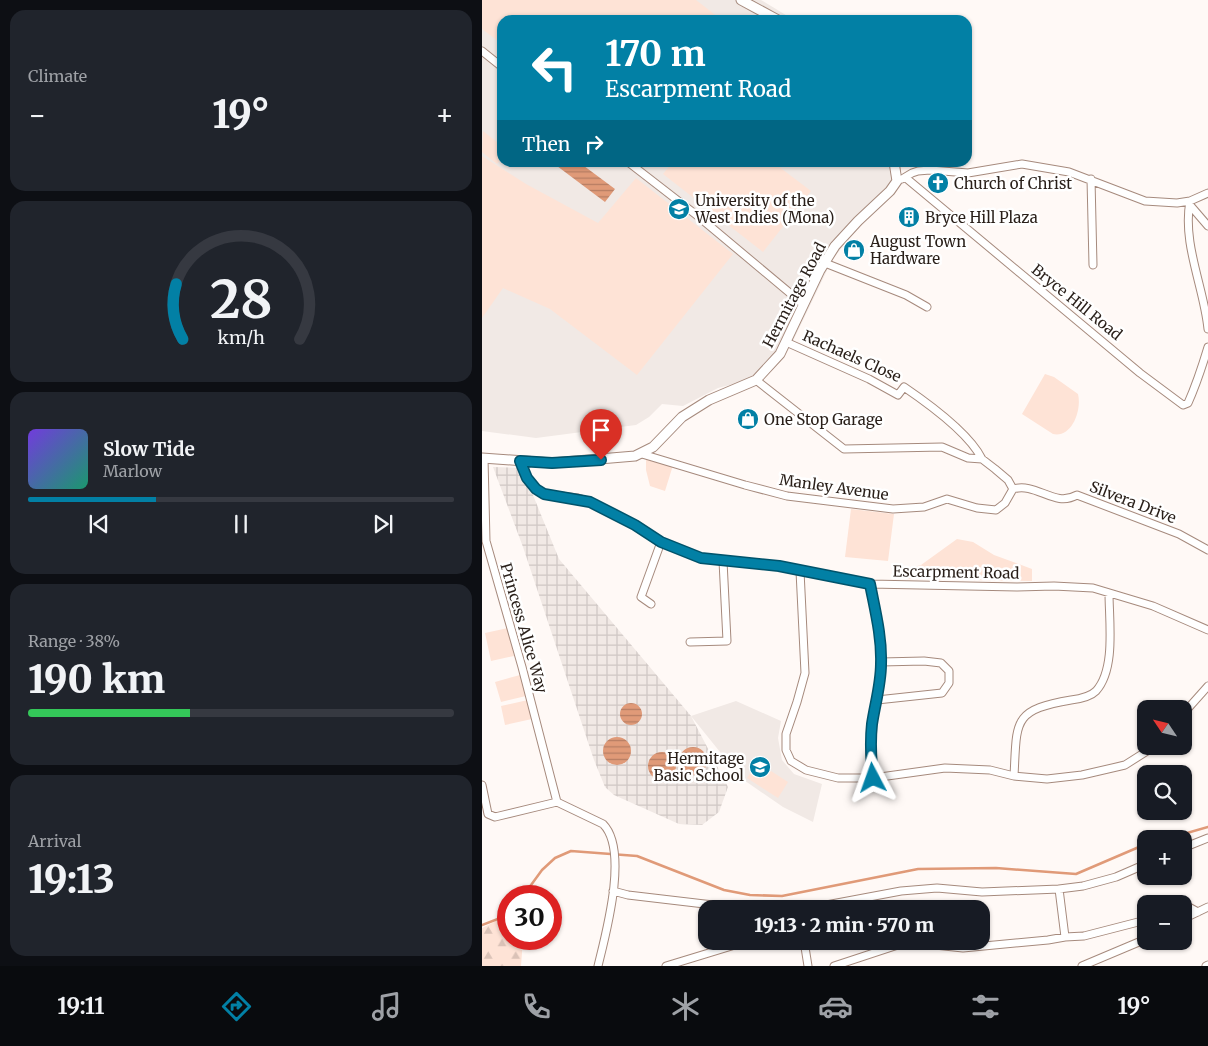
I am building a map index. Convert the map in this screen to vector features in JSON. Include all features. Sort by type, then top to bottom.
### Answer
[{"type":"street","points":[[741,0],[769,15]]},
{"type":"street","points":[[482,51],[497,63]]},
{"type":"street","points":[[896,167],[901,179],[918,171],[968,173],[1022,164],[1068,172],[1091,179],[1145,201],[1189,202],[1208,194]]},
{"type":"street","points":[[634,167],[699,217],[803,304]]},
{"type":"street","name":"Hermitage Road","points":[[483,458],[552,463],[617,459],[642,454],[658,443],[682,417],[709,400],[756,380],[769,367],[786,342],[803,304],[835,246],[901,179]]},
{"type":"street","name":"Bryce Hill Road","points":[[901,179],[1140,373],[1184,404],[1188,404],[1208,347]]},
{"type":"street","points":[[1091,179],[1093,265]]},
{"type":"street","points":[[1189,202],[1208,226]]},
{"type":"street","points":[[1189,202],[1188,222],[1208,329]]},
{"type":"street","points":[[824,263],[906,295],[928,307]]},
{"type":"street","name":"Rachaels Close","points":[[786,342],[869,379],[896,394],[900,394],[904,387],[925,402],[966,438],[982,459]]},
{"type":"street","points":[[756,380],[844,449],[942,447],[968,458],[982,459],[1008,480],[1013,488]]},
{"type":"street","name":"Manley Avenue","points":[[642,454],[787,496],[893,509],[924,507],[947,499],[977,508],[996,510],[1005,503],[1013,488]]},
{"type":"street","name":"Princess Alice Way","points":[[483,458],[486,541],[522,666],[557,802]]},
{"type":"street","name":"Escarpment Road","points":[[520,461],[527,478],[536,489],[544,494],[590,502],[635,525],[661,542],[701,558],[779,566],[870,584],[1093,588],[1153,606],[1208,630]]},
{"type":"street","name":"Silvera Drive","points":[[1013,488],[1029,487],[1056,498],[1071,499],[1077,495],[1179,534],[1208,550]]},
{"type":"street","points":[[651,604],[641,597],[661,542]]},
{"type":"street","points":[[690,642],[727,641],[723,561]]},
{"type":"street","points":[[800,571],[805,673],[786,734],[786,750],[792,761],[806,770],[838,778],[873,778],[945,768],[990,770],[1014,776],[1047,779],[1082,775],[1125,765],[1141,755]]},
{"type":"street","points":[[870,584],[879,635],[881,662],[872,725],[873,778]]},
{"type":"street","points":[[1014,776],[1019,725],[1026,714],[1038,707],[1081,699],[1095,692],[1102,682],[1109,657],[1109,593]]},
{"type":"street","points":[[877,700],[942,693],[949,683],[949,671],[941,663],[924,661],[881,662]]},
{"type":"street","points":[[1192,704],[1208,686]]},
{"type":"street","points":[[482,785],[488,814],[495,817],[557,802],[603,824],[609,829],[615,854],[613,891],[598,966]]},
{"type":"street","points":[[1192,844],[1208,838]]},
{"type":"street","points":[[850,900],[901,890],[937,888],[982,892],[1059,889],[1083,886],[1116,877],[1137,868]]},
{"type":"street","points":[[1059,889],[1065,937]]},
{"type":"street","points":[[613,891],[628,895],[698,903]]},
{"type":"street","points":[[1192,915],[1208,906]]},
{"type":"street","points":[[1192,909],[1198,912]]},
{"type":"street","points":[[834,966],[907,942],[963,948],[1084,936],[1137,922]]},
{"type":"street","points":[[1082,966],[1137,943]]},
{"type":"street","points":[[666,966],[718,950]]},
{"type":"street","points":[[805,950],[808,966]]},
{"type":"shaded area","name":"University of the West Indies (Mona)","points":[[482,0],[761,0],[786,15],[497,15],[497,167],[900,167],[901,170],[896,192],[857,227],[831,262],[792,343],[749,380],[718,388],[683,406],[662,404],[649,417],[636,425],[536,438],[482,431]]},
{"type":"shaded area","points":[[558,167],[585,167],[615,189],[605,202]]},
{"type":"shaded area","points":[[493,467],[522,468],[559,559],[691,716],[728,787],[719,812],[702,825],[679,824],[614,795],[605,787],[594,760],[523,547]]},
{"type":"shaded area","name":"Hermitage Basic School","points":[[736,701],[781,721],[778,738],[782,760],[794,774],[822,784],[813,822],[783,807],[741,778],[691,716]]},
{"type":"shaded area","points":[[631,703],[639,706],[642,714],[639,722],[631,725],[623,722],[620,714],[623,706]]},
{"type":"shaded area","points":[[617,737],[627,741],[631,751],[627,761],[617,765],[607,761],[603,751],[607,741]]},
{"type":"shaded area","points":[[693,747],[703,751],[707,761],[703,771],[693,775],[683,771],[679,761],[683,751]]},
{"type":"shaded area","points":[[662,752],[672,756],[676,766],[672,776],[662,780],[652,776],[648,766],[652,756]]},
{"type":"green space","points":[[482,0],[696,0],[716,15],[497,15],[497,40],[482,29]]},
{"type":"green space","points":[[483,131],[497,142],[497,164],[482,152]]},
{"type":"green space","points":[[482,156],[526,184],[598,223],[636,178],[733,254],[637,375],[550,309],[503,288],[482,318]]},
{"type":"green space","points":[[669,167],[779,167],[811,191],[763,252],[663,174]]},
{"type":"green space","points":[[1045,374],[1054,377],[1078,394],[1077,415],[1070,427],[1060,434],[1053,434],[1022,414]]},
{"type":"green space","points":[[646,457],[674,462],[665,491],[650,486],[646,470]]},
{"type":"green space","points":[[851,509],[894,514],[888,561],[845,557]]},
{"type":"green space","points":[[957,539],[973,542],[994,555],[1032,569],[1032,581],[905,579],[906,569],[921,565]]},
{"type":"green space","points":[[508,628],[514,656],[491,661],[485,633]]},
{"type":"green space","points":[[520,675],[526,696],[501,702],[495,682]]},
{"type":"green space","points":[[528,700],[532,719],[505,725],[501,706]]},
{"type":"green space","points":[[757,762],[788,782],[778,798],[747,778]]},
{"type":"green space","points":[[497,920],[497,950],[522,950],[521,966],[482,966],[482,928]]},
{"type":"waterway","points":[[1192,832],[1208,827]]},
{"type":"waterway","points":[[531,885],[542,870],[555,858],[571,851],[637,856],[724,890],[750,895],[782,896],[918,869],[996,868],[1076,874],[1137,848]]},
{"type":"waterway","points":[[482,925],[497,919]]},
{"type":"place","name":"Church of Christ","points":[[938,183]]},
{"type":"place","name":"University of the West Indies (Mona)","points":[[679,209]]},
{"type":"place","name":"Bryce Hill Plaza","points":[[909,217]]},
{"type":"place","name":"August Town Hardware","points":[[854,250]]},
{"type":"place","name":"One Stop Garage","points":[[748,419]]},
{"type":"place","name":"Hermitage Basic School","points":[[760,767]]},
{"type":"route","points":[[601,460],[552,463],[520,461],[527,478],[536,489],[544,494],[578,498],[590,502],[635,525],[661,542],[701,558],[779,566],[870,584],[879,635],[881,662],[872,725],[871,756],[873,778]]}]
